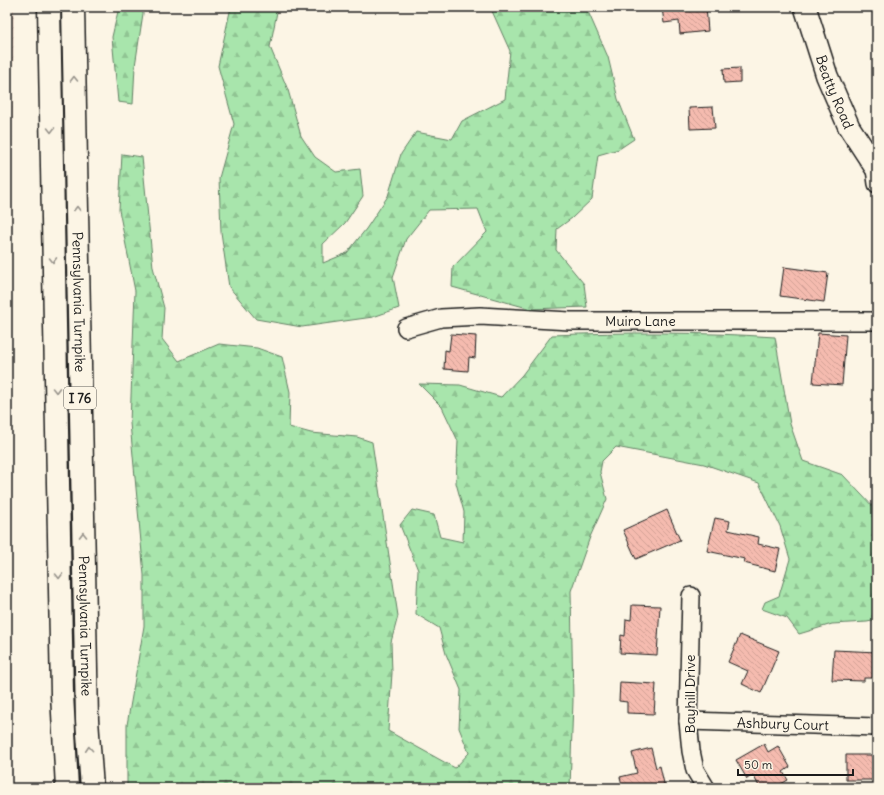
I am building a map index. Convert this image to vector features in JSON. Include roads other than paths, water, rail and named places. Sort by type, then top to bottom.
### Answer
[{"type":"highway","name":"Pennsylvania Turnpike","points":[[49,7],[61,686],[67,788]]},
{"type":"highway","name":"Pennsylvania Turnpike","points":[[73,7],[86,681],[92,788]]},
{"type":"street","name":"Beatty Road","points":[[805,7],[827,76],[838,102],[849,127],[876,173]]},
{"type":"street","name":"Muiro Lane","points":[[406,328],[441,318],[480,316],[570,322],[877,322]]},
{"type":"street","name":"Bayhill Drive","points":[[691,596],[688,721],[691,751],[695,770],[706,788]]},
{"type":"street","name":"Ashbury Court","points":[[688,721],[877,727]]}]
